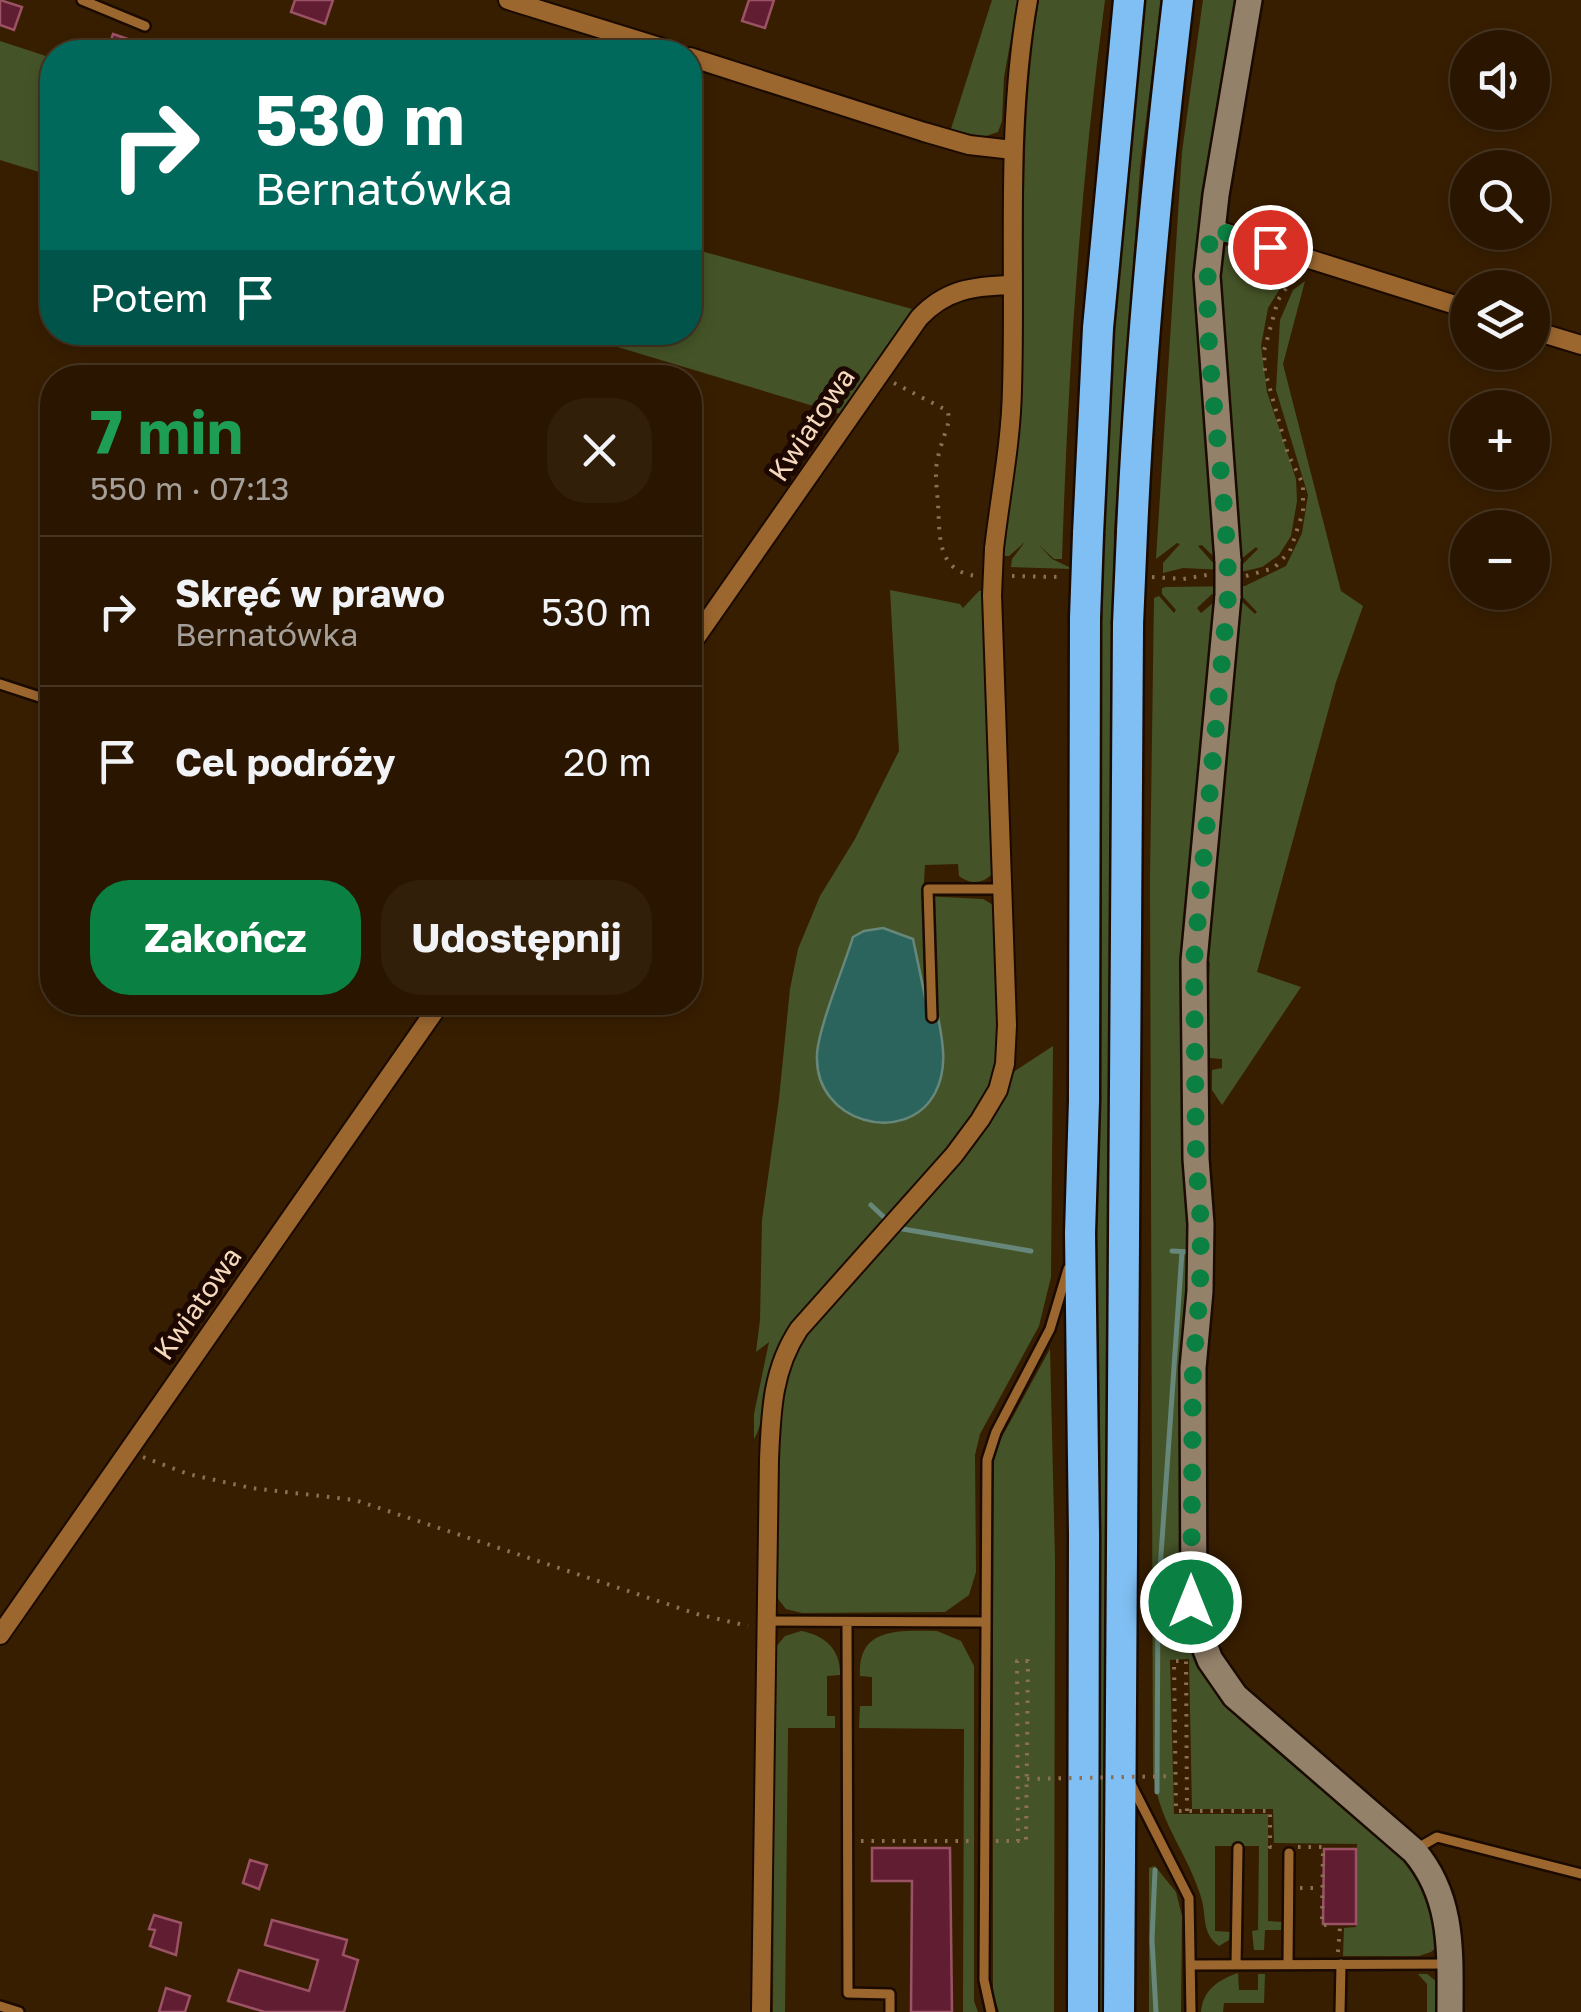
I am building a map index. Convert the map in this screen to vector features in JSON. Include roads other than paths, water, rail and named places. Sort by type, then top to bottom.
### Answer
[{"type":"highway","points":[[1083,2012],[1080,1233],[1086,618],[1098,328],[1129,0]]},
{"type":"highway","points":[[1119,2012],[1128,624],[1139,387],[1152,224],[1178,0]]},
{"type":"street","points":[[508,0],[637,40]]},
{"type":"street","points":[[761,2012],[772,1403],[780,1366],[799,1329],[954,1155],[998,1090],[1005,1064],[1007,1026],[992,586],[1012,395],[1013,150],[1016,82],[1028,0]]},
{"type":"street","points":[[1249,0],[1211,228],[1208,311],[1225,577],[1194,961],[1196,1159],[1201,1224],[1193,1368],[1194,1619],[1210,1660],[1236,1696],[1414,1851],[1434,1877],[1444,1901],[1450,2012]]},
{"type":"street","points":[[702,61],[968,145],[1013,150]]},
{"type":"street","points":[[1211,228],[1450,303]]},
{"type":"street","name":"Kwiatowa","points":[[702,629],[919,318],[939,299],[976,286],[1012,285]]},
{"type":"street","points":[[1550,336],[1581,345]]},
{"type":"street","name":"Kwiatowa","points":[[0,1635],[432,1015]]},
{"type":"lane","points":[[82,0],[145,26]]},
{"type":"lane","points":[[0,684],[40,697]]},
{"type":"lane","points":[[932,1017],[928,889],[1002,889]]},
{"type":"lane","points":[[990,2012],[984,1980],[987,1460],[1001,1421],[1050,1329],[1080,1233]]},
{"type":"lane","points":[[847,1622],[848,1993],[890,1994],[890,2012]]},
{"type":"lane","points":[[767,1626],[984,1622]]},
{"type":"lane","points":[[1120,1763],[1189,1898],[1191,2012]]},
{"type":"lane","points":[[1414,1851],[1436,1837],[1581,1874]]},
{"type":"lane","points":[[1236,1965],[1238,1848]]},
{"type":"lane","points":[[1288,1964],[1289,1852]]},
{"type":"lane","points":[[1340,2012],[1341,1964]]},
{"type":"lane","points":[[1192,1965],[1450,1964]]},
{"type":"lane","points":[[0,2006],[19,2012]]},
{"type":"water","points":[[883,928],[913,939],[929,1016],[938,1017],[943,1055],[939,1084],[921,1110],[884,1123],[864,1120],[845,1111],[830,1097],[820,1078],[817,1055],[826,1014],[853,937]]},
{"type":"waterway","points":[[871,1205],[888,1221]]},
{"type":"waterway","points":[[897,1228],[1031,1251]]},
{"type":"waterway","points":[[1172,1251],[1190,1252]]},
{"type":"waterway","points":[[1157,1792],[1158,1598],[1182,1252]]},
{"type":"waterway","points":[[1155,1870],[1152,1940],[1156,2012]]}]
